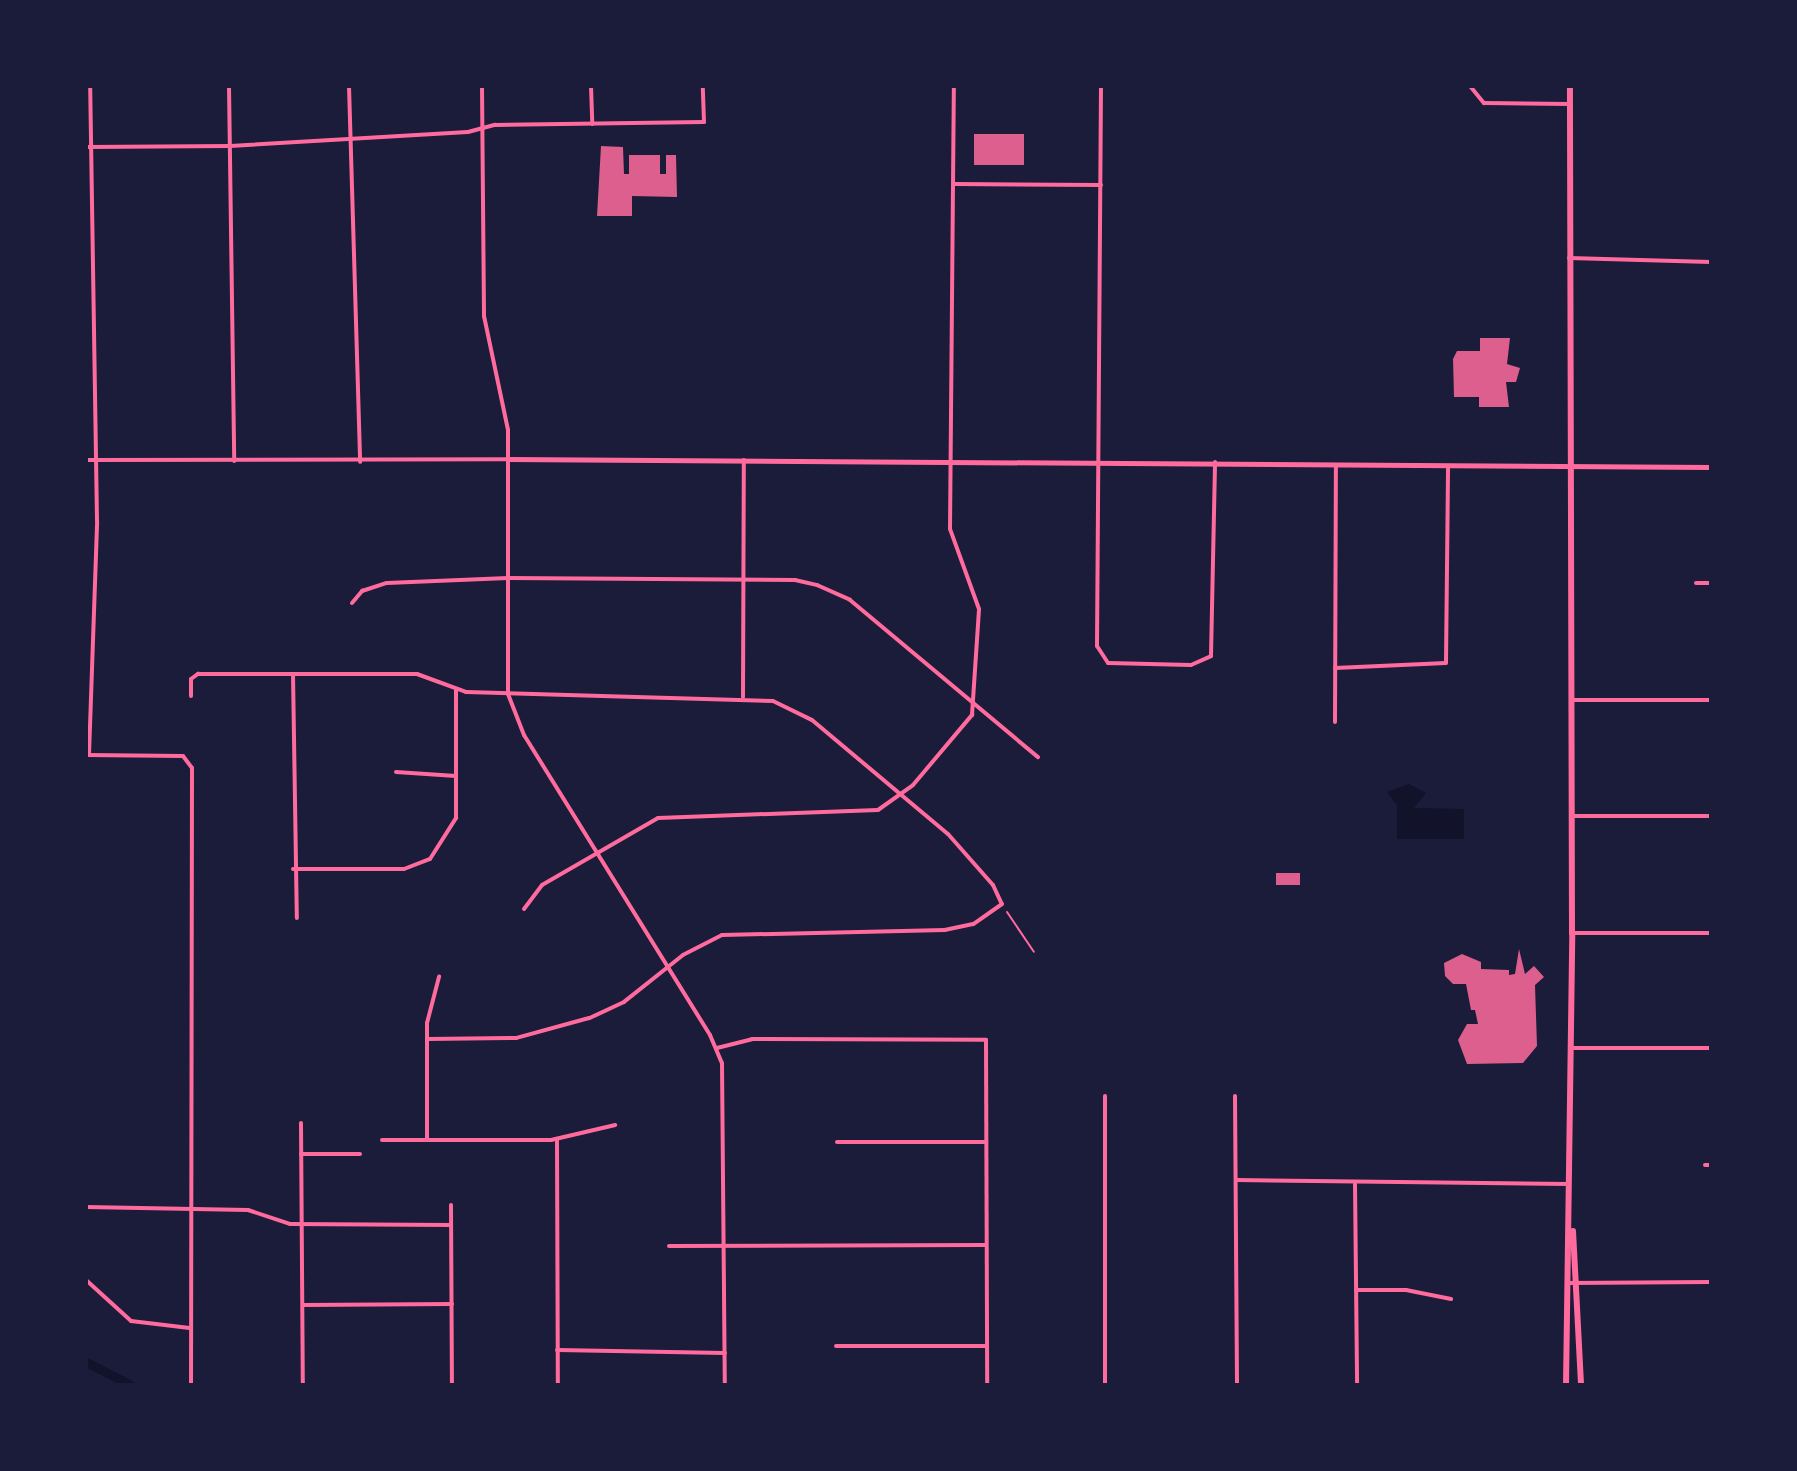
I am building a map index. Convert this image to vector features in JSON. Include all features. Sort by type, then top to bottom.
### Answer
[{"type":"main road","points":[[1566,1385],[1572,1048],[1570,86]]},
{"type":"main road","points":[[1571,1184],[1581,1385]]},
{"type":"street","points":[[90,86],[88,147],[95,460],[87,755],[188,760],[191,1385]]},
{"type":"street","points":[[229,86],[234,461]]},
{"type":"street","points":[[349,86],[360,462]]},
{"type":"street","points":[[482,86],[484,316],[506,407],[508,694],[524,735],[717,1048],[724,1082],[725,1385]]},
{"type":"street","points":[[591,86],[592,124]]},
{"type":"street","points":[[88,147],[230,146],[482,127],[704,122],[703,86]]},
{"type":"street","points":[[524,909],[542,885],[645,823],[673,814],[864,814],[900,797],[963,727],[976,704],[979,609],[950,529],[954,86]]},
{"type":"street","points":[[1101,86],[1097,646],[1101,658],[1111,664],[1191,665],[1209,658],[1215,462]]},
{"type":"street","points":[[1470,86],[1473,95],[1489,103],[1570,104]]},
{"type":"street","points":[[954,184],[1101,185]]},
{"type":"street","points":[[1569,258],[1711,262]]},
{"type":"street","points":[[86,460],[1448,463],[1711,467]]},
{"type":"street","points":[[743,697],[744,460]]},
{"type":"street","points":[[1335,722],[1336,463]]},
{"type":"street","points":[[1335,668],[1446,663],[1448,463]]},
{"type":"street","points":[[352,603],[362,591],[387,583],[508,578],[795,580],[832,590],[1038,757]]},
{"type":"street","points":[[1696,583],[1711,583]]},
{"type":"street","points":[[293,674],[293,869],[297,918]]},
{"type":"street","points":[[191,696],[193,675],[417,674],[456,690],[508,694],[743,697],[800,713],[965,852],[1002,904],[973,924],[945,930],[740,931],[703,942],[608,1012],[540,1034],[427,1039]]},
{"type":"street","points":[[293,869],[404,869],[425,863],[455,823],[456,690]]},
{"type":"street","points":[[1572,700],[1711,700]]},
{"type":"street","points":[[396,772],[456,776]]},
{"type":"street","points":[[1572,816],[1711,816]]},
{"type":"street","points":[[1572,933],[1711,933]]},
{"type":"street","points":[[427,1139],[429,1006],[439,977]]},
{"type":"street","points":[[717,1048],[752,1039],[986,1040],[987,1385]]},
{"type":"street","points":[[1572,1048],[1711,1048]]},
{"type":"street","points":[[1105,1096],[1105,1385]]},
{"type":"street","points":[[1235,1096],[1237,1385]]},
{"type":"street","points":[[301,1123],[303,1385]]},
{"type":"street","points":[[382,1140],[557,1139],[615,1125]]},
{"type":"street","points":[[557,1139],[558,1385]]},
{"type":"street","points":[[837,1142],[986,1142]]},
{"type":"street","points":[[301,1154],[360,1154]]},
{"type":"street","points":[[1236,1180],[1355,1184],[1571,1184]]},
{"type":"street","points":[[1355,1184],[1357,1385]]},
{"type":"street","points":[[351,1385],[452,1385],[451,1205]]},
{"type":"street","points":[[86,1207],[191,1207],[251,1211],[302,1223],[451,1225]]},
{"type":"street","points":[[669,1246],[986,1245]]},
{"type":"street","points":[[86,1280],[131,1321],[191,1328]]},
{"type":"street","points":[[1567,1283],[1711,1282]]},
{"type":"street","points":[[1356,1290],[1406,1290],[1451,1299]]},
{"type":"street","points":[[303,1305],[452,1304]]},
{"type":"street","points":[[836,1346],[987,1346]]},
{"type":"street","points":[[557,1350],[725,1353]]},
{"type":"path","points":[[1007,912],[1034,952]]},
{"type":"shaded area","points":[[1409,784],[1426,793],[1414,808],[1464,809],[1464,839],[1397,839],[1397,805],[1387,792]]},
{"type":"building","points":[[974,134],[1024,134],[1024,165],[974,165]]},
{"type":"building","points":[[601,146],[623,147],[624,174],[629,174],[629,155],[660,155],[660,174],[666,174],[666,155],[676,155],[677,197],[632,196],[632,216],[597,216]]},
{"type":"building","points":[[1480,338],[1510,338],[1507,364],[1520,368],[1516,382],[1506,382],[1509,407],[1479,407],[1479,397],[1454,397],[1453,359],[1457,351],[1480,351]]},
{"type":"building","points":[[1276,873],[1300,873],[1300,885],[1276,885]]},
{"type":"building","points":[[1519,949],[1525,974],[1534,966],[1544,977],[1535,985],[1537,1046],[1523,1063],[1467,1064],[1458,1040],[1467,1024],[1478,1024],[1475,1010],[1471,1010],[1466,984],[1453,984],[1445,976],[1444,963],[1462,954],[1481,962],[1481,969],[1509,970],[1509,975],[1515,974]]},
{"type":"waterway","points":[[86,1362],[131,1385]]}]
